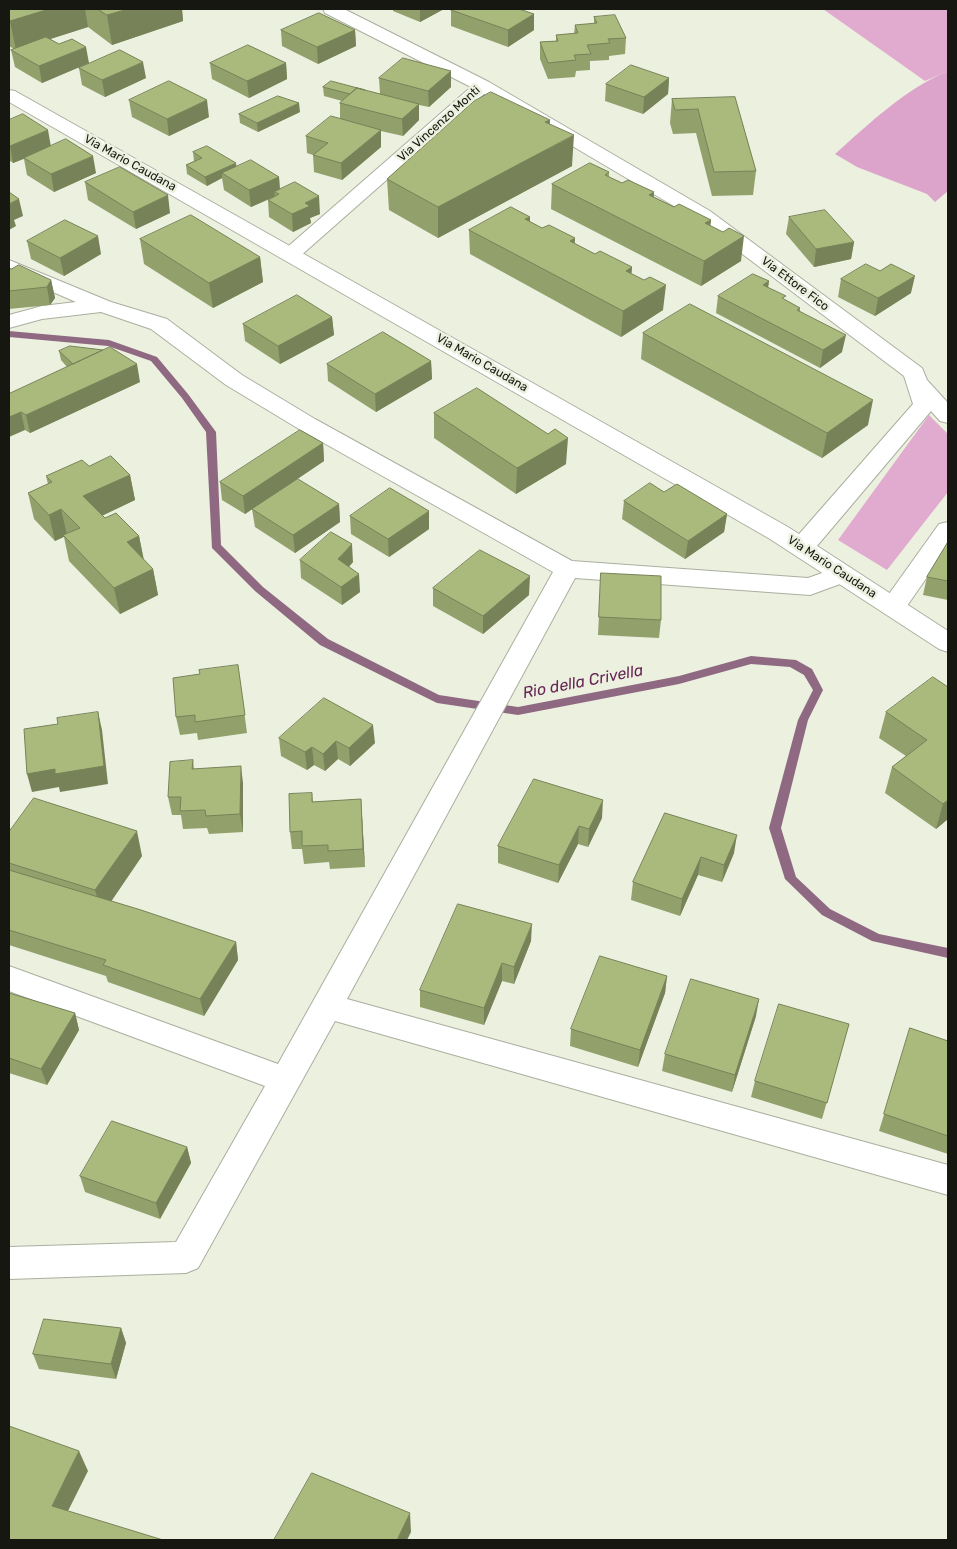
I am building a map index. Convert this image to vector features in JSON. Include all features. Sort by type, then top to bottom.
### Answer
[{"type":"street","name":"Via Vincenzo Monti","points":[[291,254],[483,86],[331,9]]},
{"type":"street","name":"Via Ettore Fico","points":[[483,86],[703,215],[914,373],[924,405],[802,547]]},
{"type":"street","name":"Via Mario Caudana","points":[[9,94],[802,547],[948,643]]},
{"type":"street","points":[[9,266],[104,306],[159,324],[234,380],[307,424],[567,569],[810,587],[842,574]]},
{"type":"street","points":[[9,322],[18,318],[62,309],[104,306]]},
{"type":"street","points":[[917,382],[948,416]]},
{"type":"street","points":[[893,607],[948,530]]},
{"type":"street","points":[[9,1264],[186,1257],[327,1006],[567,569]]},
{"type":"street","points":[[9,978],[285,1080]]},
{"type":"street","points":[[327,1006],[948,1180]]},
{"type":"shaded area","points":[[823,9],[948,9],[948,71],[925,81]]},
{"type":"shaded area","points":[[948,71],[948,191],[935,202],[927,194],[857,167],[835,154],[903,97],[932,78]]},
{"type":"shaded area","points":[[929,415],[948,434],[948,492],[887,570],[838,540]]},
{"type":"building","points":[[9,9],[49,9],[10,21]]},
{"type":"building","points":[[98,9],[128,9],[107,15]]},
{"type":"building","points":[[519,9],[534,14],[508,30],[451,10]]},
{"type":"building","points":[[319,13],[355,30],[317,47],[281,30]]},
{"type":"building","points":[[615,15],[626,38],[608,39],[610,43],[587,45],[591,54],[574,55],[576,60],[548,63],[540,42],[558,41],[556,35],[578,33],[575,25],[597,23],[594,17]]},
{"type":"building","points":[[46,37],[59,44],[72,39],[86,47],[39,66],[11,50]]},
{"type":"building","points":[[248,45],[286,63],[247,81],[210,63]]},
{"type":"building","points":[[120,50],[143,62],[102,80],[79,68]]},
{"type":"building","points":[[403,58],[451,71],[428,91],[379,78]]},
{"type":"building","points":[[631,65],[669,78],[644,97],[606,84]]},
{"type":"building","points":[[169,81],[207,100],[167,119],[129,100]]},
{"type":"building","points":[[331,81],[365,90],[357,88],[350,94],[323,87]]},
{"type":"building","points":[[357,88],[419,104],[402,119],[340,103]]},
{"type":"building","points":[[491,92],[550,120],[545,122],[574,135],[438,207],[387,179],[474,101]]},
{"type":"building","points":[[278,96],[299,103],[257,123],[239,114]]},
{"type":"building","points":[[735,97],[756,171],[714,172],[698,109],[675,110],[672,99]]},
{"type":"building","points":[[23,114],[48,130],[9,146],[9,120]]},
{"type":"building","points":[[331,116],[381,130],[341,163],[313,155],[328,143],[306,136]]},
{"type":"building","points":[[66,139],[93,156],[51,174],[24,158]]},
{"type":"building","points":[[207,146],[236,163],[205,177],[186,165],[202,158],[193,152]]},
{"type":"building","points":[[251,160],[279,177],[249,190],[222,173]]},
{"type":"building","points":[[590,163],[609,172],[605,175],[622,183],[628,180],[654,192],[649,195],[674,207],[679,204],[711,220],[705,223],[723,232],[729,228],[744,236],[704,261],[552,184]]},
{"type":"building","points":[[120,167],[168,195],[133,212],[85,182]]},
{"type":"building","points":[[295,182],[319,196],[305,203],[310,206],[292,214],[268,200],[279,194],[274,192]]},
{"type":"building","points":[[9,192],[19,199],[9,204]]},
{"type":"building","points":[[511,207],[530,217],[525,219],[542,228],[549,225],[575,238],[570,241],[595,254],[600,251],[632,267],[626,271],[644,280],[650,277],[666,285],[623,311],[469,230]]},
{"type":"building","points":[[825,210],[854,242],[816,249],[789,217]]},
{"type":"building","points":[[191,215],[260,257],[209,283],[140,239]]},
{"type":"building","points":[[65,220],[98,236],[60,258],[27,241]]},
{"type":"building","points":[[866,264],[880,271],[891,264],[915,276],[878,298],[841,279]]},
{"type":"building","points":[[19,265],[51,280],[47,287],[9,291],[9,268],[11,269]]},
{"type":"building","points":[[753,274],[769,281],[763,285],[786,296],[782,298],[800,308],[797,310],[846,335],[823,350],[718,296]]},
{"type":"building","points":[[297,295],[332,317],[278,346],[243,324]]},
{"type":"building","points":[[690,304],[873,400],[827,433],[643,333]]},
{"type":"building","points":[[383,332],[431,361],[375,394],[327,364]]},
{"type":"building","points":[[70,346],[103,350],[73,364],[59,351]]},
{"type":"building","points":[[110,347],[137,364],[26,415],[21,412],[9,417],[9,394]]},
{"type":"building","points":[[477,388],[548,434],[555,429],[568,438],[517,468],[434,413]]},
{"type":"building","points":[[300,430],[323,443],[243,496],[220,482]]},
{"type":"building","points":[[111,456],[130,475],[83,496],[105,518],[116,513],[139,536],[127,542],[153,569],[114,588],[63,535],[80,528],[61,509],[49,515],[28,493],[52,482],[46,476],[82,460],[89,466]]},
{"type":"building","points":[[298,479],[339,504],[293,535],[252,509]]},
{"type":"building","points":[[650,483],[664,492],[677,484],[727,514],[688,541],[624,501]]},
{"type":"building","points":[[390,488],[429,511],[388,539],[350,516]]},
{"type":"building","points":[[331,532],[352,544],[338,559],[359,574],[341,587],[300,560]]},
{"type":"building","points":[[948,542],[948,581],[927,577]]},
{"type":"building","points":[[480,550],[530,576],[483,616],[433,588]]},
{"type":"building","points":[[601,573],[661,576],[661,620],[599,617]]},
{"type":"building","points":[[238,665],[245,715],[195,722],[195,715],[176,717],[173,678],[200,674],[199,670]]},
{"type":"building","points":[[933,677],[948,687],[948,800],[943,804],[892,767],[927,740],[886,712]]},
{"type":"building","points":[[324,698],[373,725],[349,748],[336,741],[323,754],[312,747],[305,752],[279,738]]},
{"type":"building","points":[[98,712],[104,766],[55,774],[55,769],[27,774],[24,729],[58,724],[57,718]]},
{"type":"building","points":[[193,760],[192,769],[241,766],[240,814],[206,816],[205,810],[180,811],[181,797],[168,797],[170,762]]},
{"type":"building","points":[[534,779],[603,800],[589,829],[579,826],[559,865],[498,846]]},
{"type":"building","points":[[312,793],[312,802],[361,799],[363,849],[328,851],[328,845],[302,846],[302,831],[290,832],[289,794]]},
{"type":"building","points":[[34,798],[137,831],[95,890],[9,863],[9,832]]},
{"type":"building","points":[[665,813],[737,835],[724,865],[701,857],[682,899],[633,882]]},
{"type":"building","points":[[9,870],[141,910],[236,942],[200,999],[103,965],[106,960],[9,930]]},
{"type":"building","points":[[458,904],[532,924],[514,967],[502,963],[484,1008],[420,990]]},
{"type":"building","points":[[600,956],[667,976],[640,1050],[571,1029]]},
{"type":"building","points":[[691,979],[759,999],[735,1075],[665,1054]]},
{"type":"building","points":[[9,993],[75,1013],[41,1069],[9,1058]]},
{"type":"building","points":[[779,1004],[849,1024],[827,1103],[755,1081]]},
{"type":"building","points":[[910,1028],[948,1041],[948,1136],[884,1114]]},
{"type":"building","points":[[112,1121],[187,1147],[156,1203],[80,1176]]},
{"type":"building","points":[[44,1319],[121,1328],[111,1364],[33,1354]]},
{"type":"building","points":[[9,1426],[79,1451],[52,1506],[163,1540],[9,1540]]},
{"type":"building","points":[[312,1473],[410,1513],[397,1540],[274,1540]]},
{"type":"waterway","name":"Rio della Crivella","points":[[9,334],[109,343],[154,359],[185,396],[211,432],[216,546],[259,589],[324,642],[437,699],[518,711],[679,680],[751,660],[792,663],[808,672],[818,690],[803,720],[775,828],[791,879],[826,912],[876,938],[948,953]]}]
